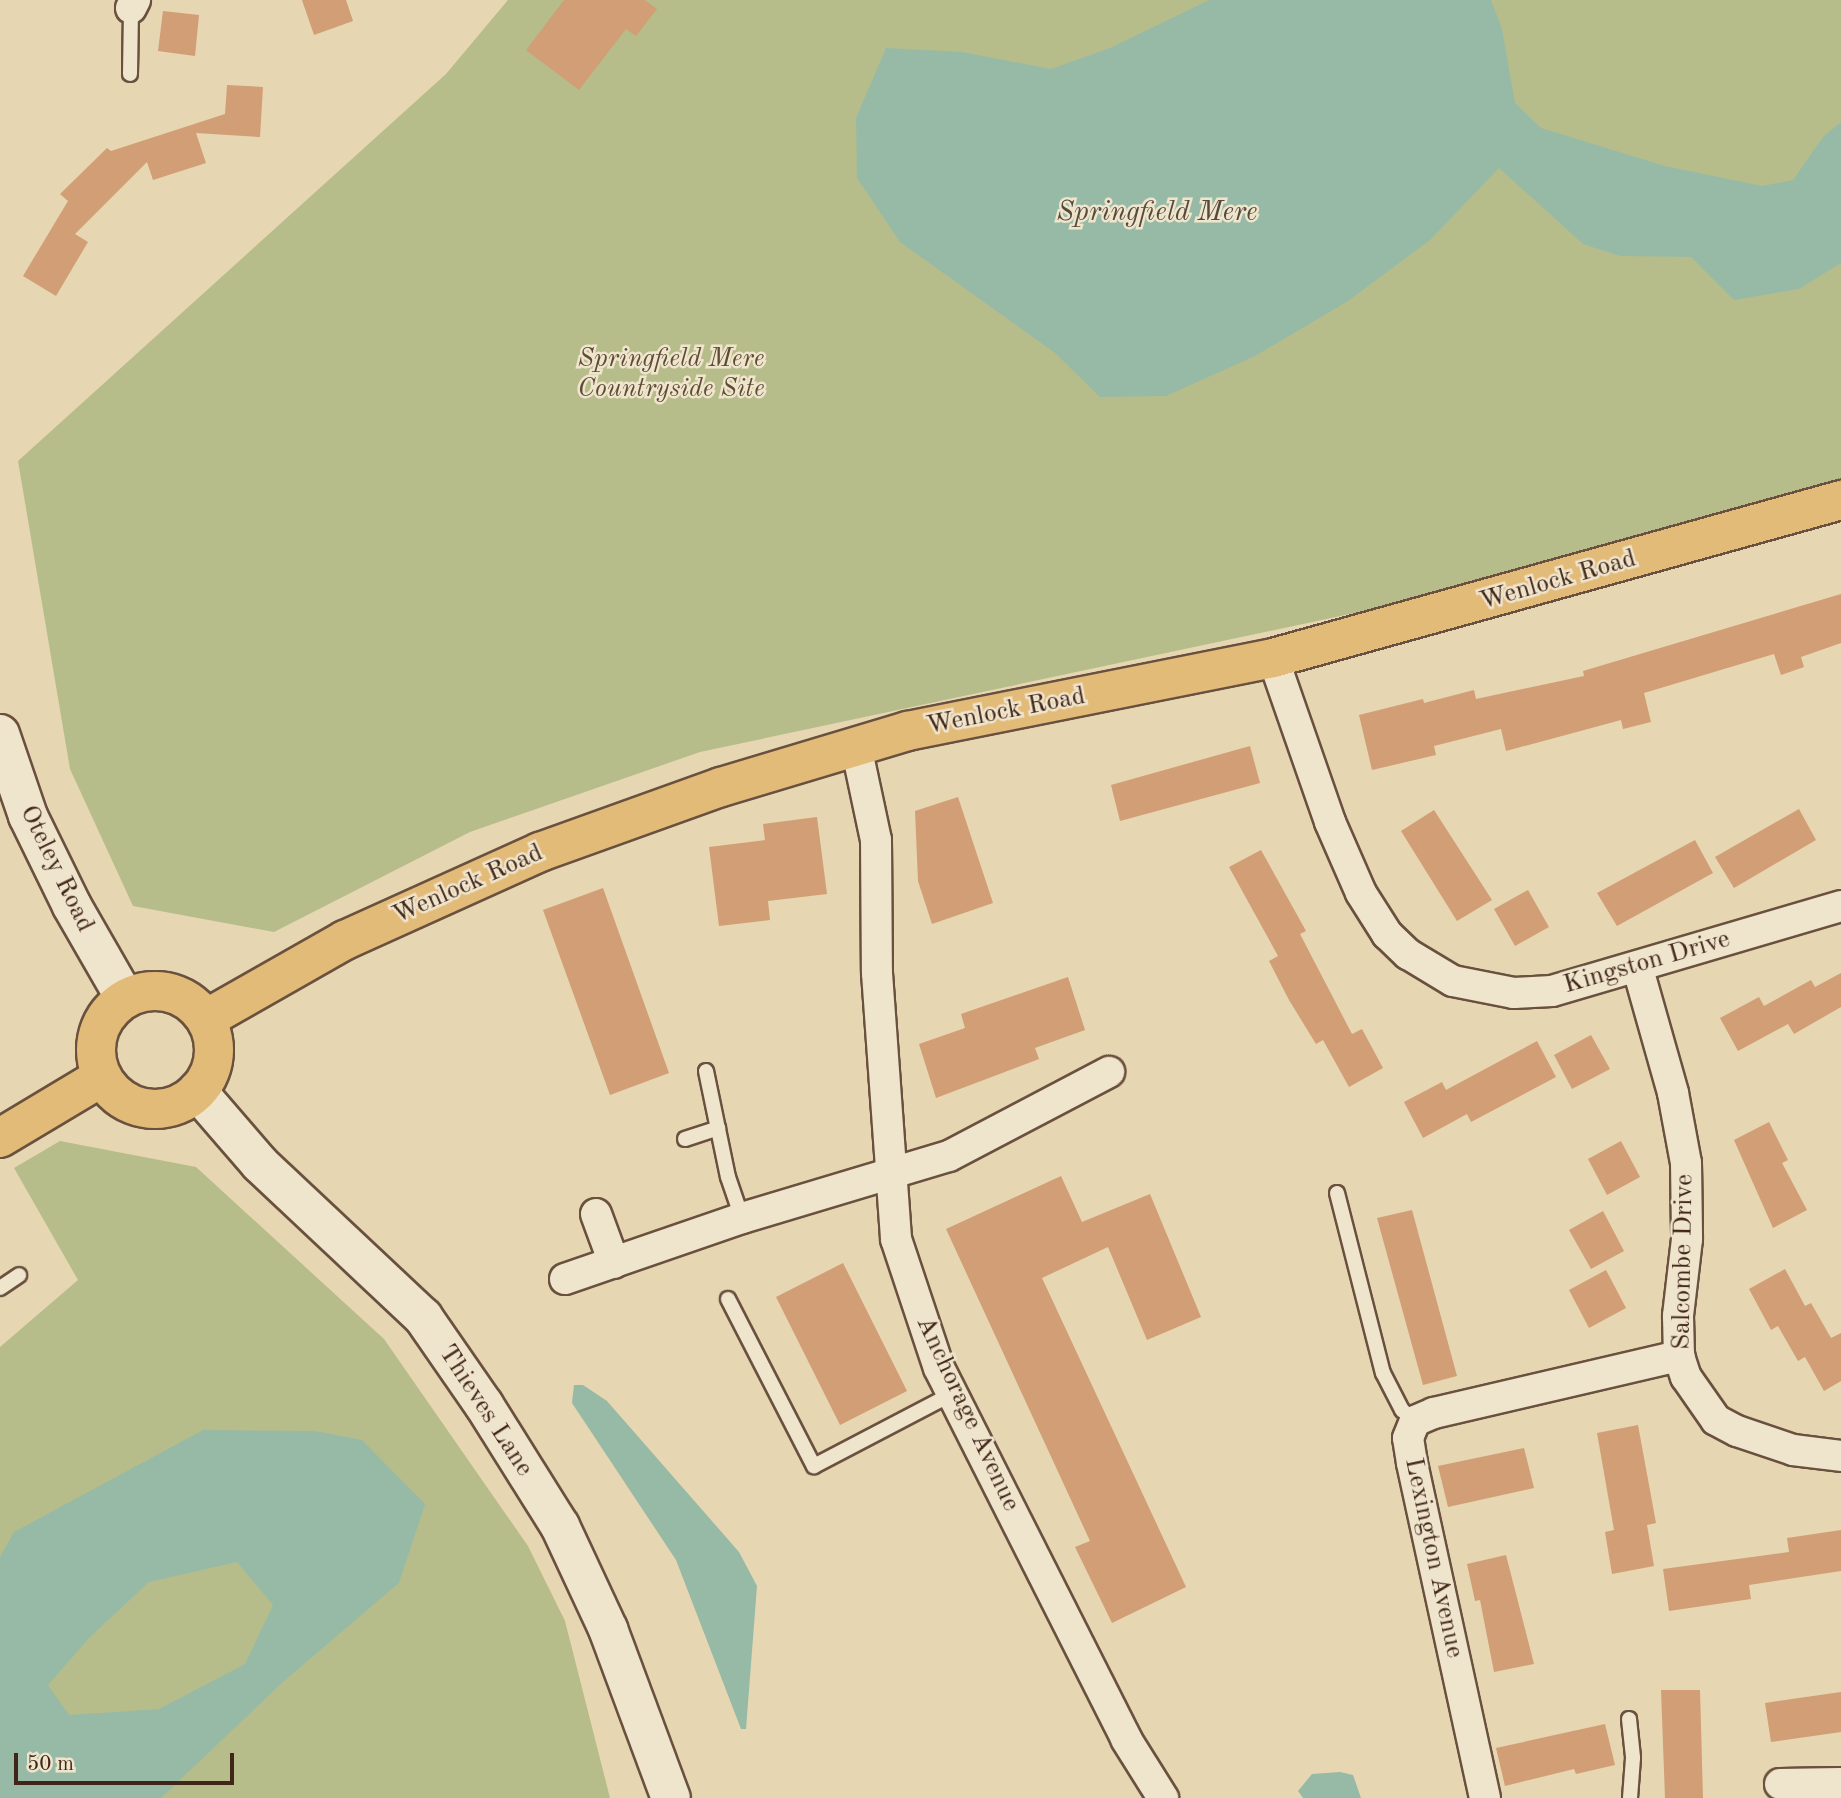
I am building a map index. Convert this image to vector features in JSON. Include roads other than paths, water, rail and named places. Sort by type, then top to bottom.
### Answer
[{"type":"main road","name":"Wenlock Road","points":[[206,1019],[345,940],[540,852],[721,788],[908,731],[1273,658],[1841,500]]},
{"type":"main road","name":"Oteley Road","points":[[0,734],[28,816],[72,906],[125,998]]},
{"type":"main road","points":[[161,990],[194,1005],[206,1019],[214,1057],[197,1091],[165,1108],[146,1108],[128,1103],[102,1077],[96,1041],[111,1009],[125,998],[161,990]]},
{"type":"main road","points":[[0,1138],[22,1121],[102,1077]]},
{"type":"main road","name":"Thieves Lane","points":[[197,1091],[260,1164],[423,1317],[484,1405],[560,1526],[608,1629],[671,1798]]},
{"type":"street","name":"Kingston Drive","points":[[1273,658],[1347,865],[1373,915],[1408,954],[1453,981],[1514,993],[1552,991],[1638,969],[1841,906]]},
{"type":"street","name":"Anchorage Avenue","points":[[856,746],[876,840],[877,972],[896,1239],[915,1303],[952,1394],[1126,1739],[1163,1798]]},
{"type":"street","name":"Salcombe Drive","points":[[1638,969],[1673,1093],[1686,1163],[1679,1356],[1699,1400],[1716,1420],[1762,1442],[1841,1455]]},
{"type":"street","points":[[565,1279],[742,1218],[891,1177],[949,1156],[1109,1072]]},
{"type":"street","points":[[596,1214],[614,1262]]},
{"type":"street","name":"Lexington Avenue","points":[[1485,1798],[1412,1463],[1409,1438],[1415,1421],[1447,1409],[1679,1356]]},
{"type":"street","points":[[1780,1784],[1841,1783]]},
{"type":"lane","points":[[130,74],[133,4]]},
{"type":"lane","points":[[706,1071],[742,1218]]},
{"type":"lane","points":[[685,1139],[718,1128]]},
{"type":"lane","points":[[1337,1193],[1383,1373],[1402,1410],[1415,1421]]},
{"type":"lane","points":[[0,1288],[19,1275]]},
{"type":"lane","points":[[728,1299],[814,1466],[952,1394]]},
{"type":"lane","points":[[1629,1719],[1633,1758],[1630,1798]]},
{"type":"water","name":"Springfield Mere","points":[[1209,0],[1491,0],[1502,29],[1515,103],[1541,128],[1665,166],[1762,186],[1793,180],[1823,137],[1841,122],[1841,263],[1799,289],[1734,300],[1691,257],[1620,256],[1583,244],[1499,168],[1430,240],[1348,301],[1255,356],[1166,396],[1100,397],[1055,353],[900,242],[857,178],[856,118],[886,48],[962,52],[1051,69],[1110,48]]},
{"type":"water","points":[[574,1385],[583,1385],[607,1401],[739,1552],[757,1586],[746,1729],[741,1729],[676,1560],[572,1403]]},
{"type":"water","points":[[203,1430],[315,1431],[362,1440],[425,1504],[399,1583],[284,1681],[161,1798],[0,1798],[0,1557],[14,1532]],"holes":[[[237,1562],[273,1605],[245,1664],[159,1709],[69,1715],[48,1685],[90,1637],[149,1582]]]},
{"type":"water","points":[[1340,1772],[1353,1775],[1361,1798],[1303,1798],[1298,1791],[1312,1774]]},
{"type":"park label","name":"Springfield Mere Countryside Site","points":[[671,375]]}]
